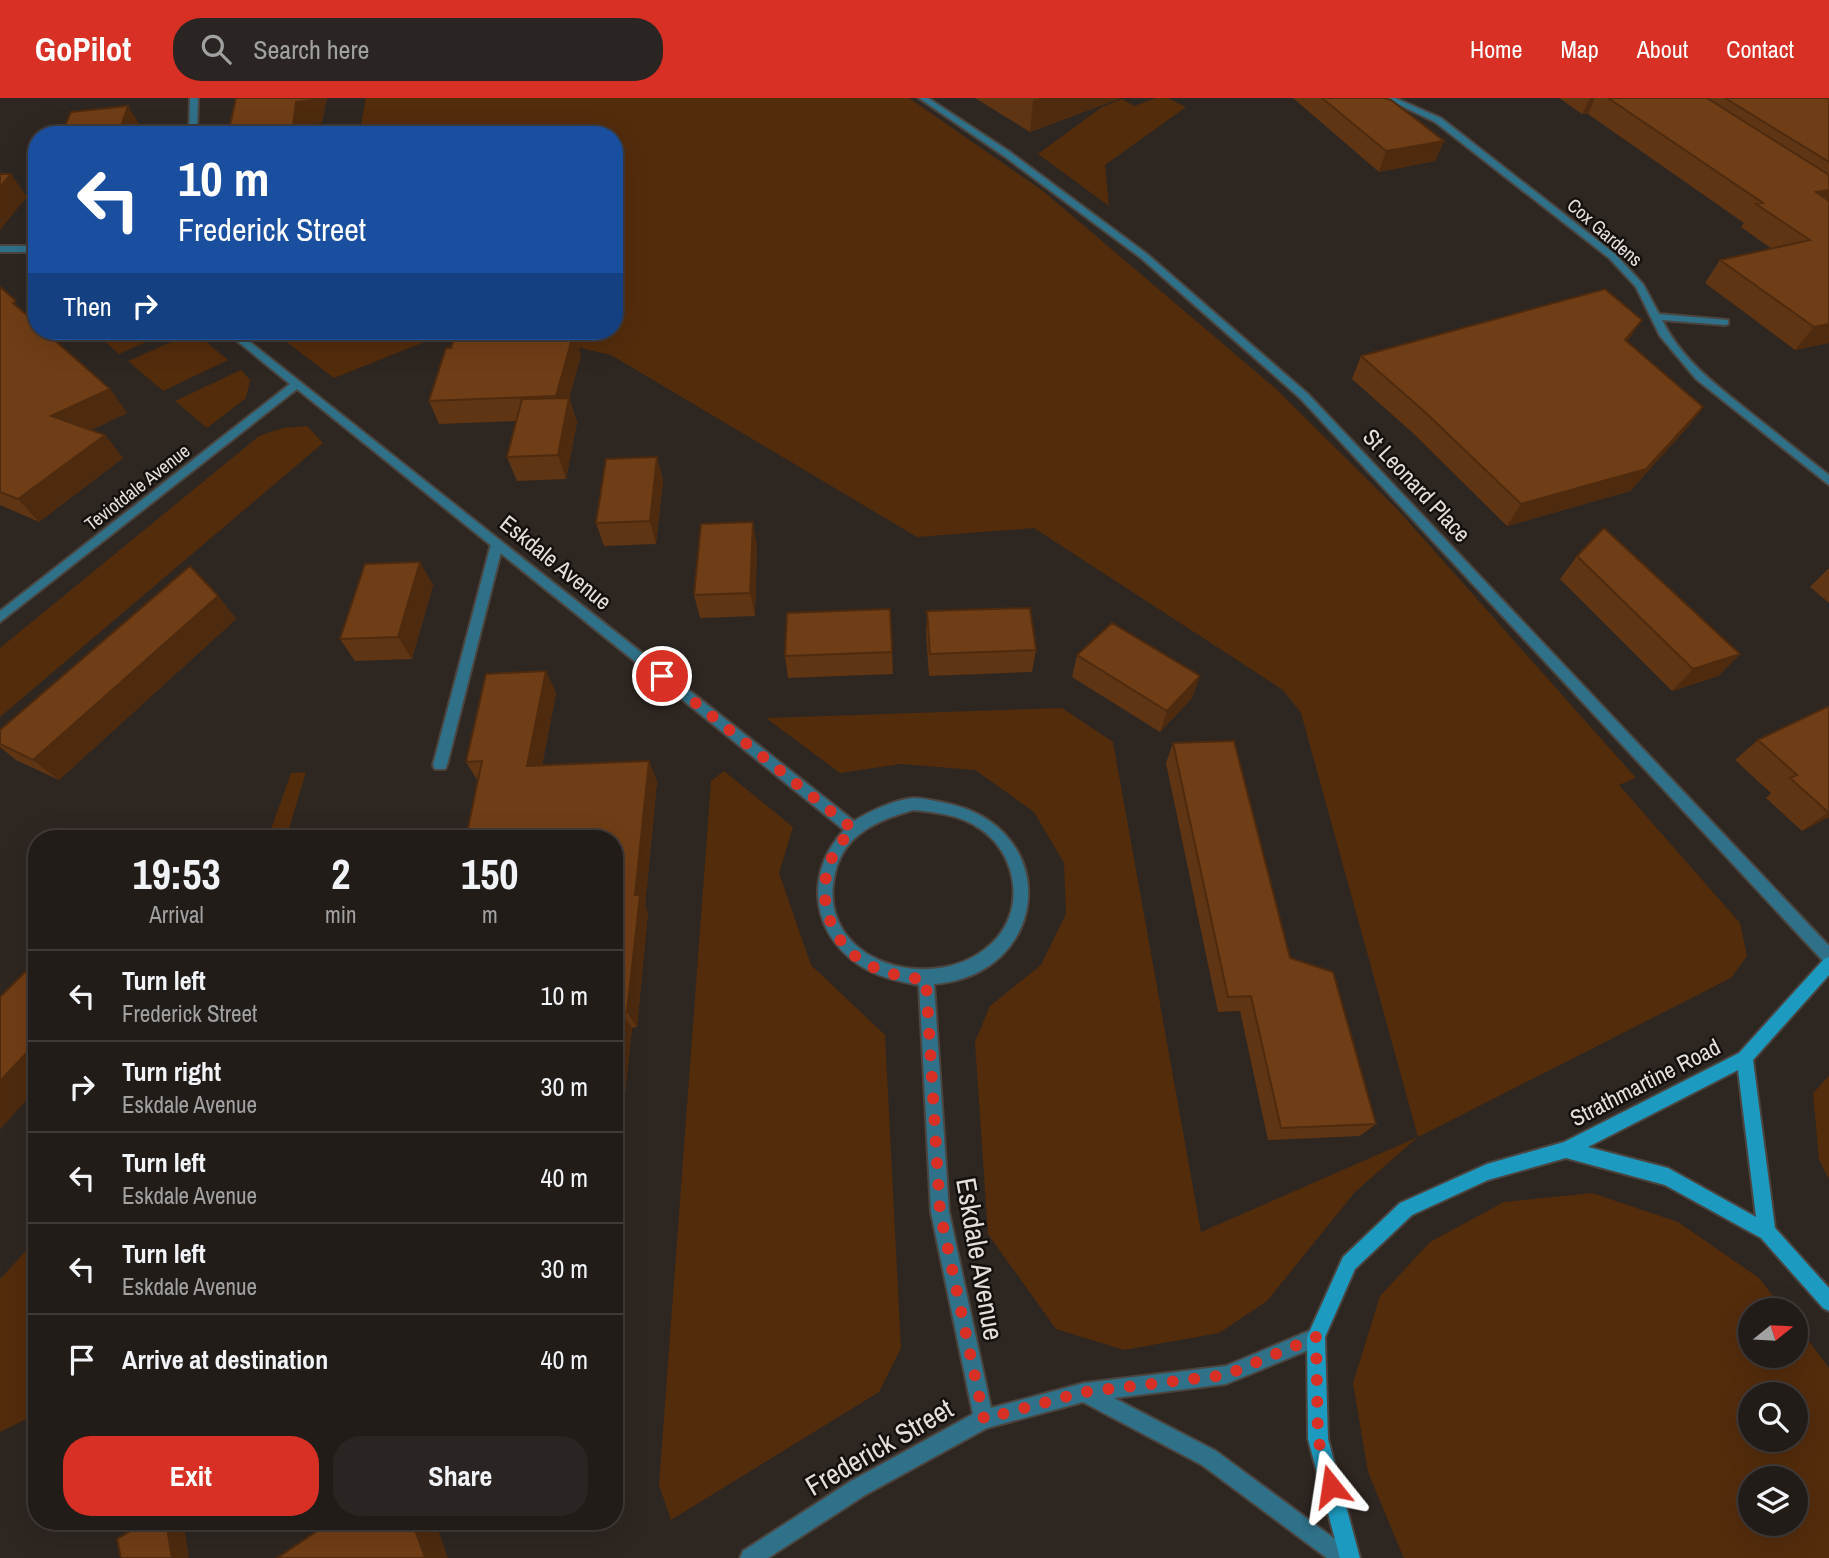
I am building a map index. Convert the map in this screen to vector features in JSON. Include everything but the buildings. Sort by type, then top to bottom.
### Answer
[{"type":"street","points":[[193,126],[194,98]]},
{"type":"street","name":"St Leonard Place","points":[[923,98],[1007,154],[1144,256],[1304,396],[1829,957]]},
{"type":"street","name":"Cox Gardens","points":[[1389,98],[1438,120],[1612,256],[1640,286],[1672,346],[1700,377],[1829,481]]},
{"type":"street","points":[[0,250],[28,249]]},
{"type":"street","points":[[1656,317],[1725,323]]},
{"type":"street","name":"Eskdale Avenue","points":[[241,340],[853,829]]},
{"type":"street","name":"Teviotdale Avenue","points":[[0,618],[297,384]]},
{"type":"street","points":[[440,765],[497,544]]},
{"type":"street","points":[[913,804],[946,807],[977,819],[1003,839],[1018,866],[1022,897],[1014,928],[993,954],[962,973],[926,980],[896,976],[868,965],[846,946],[830,924],[824,898],[826,873],[836,849],[853,829],[880,813],[913,804]]},
{"type":"street","name":"Strathmartine Road","points":[[1350,1558],[1318,1439],[1316,1337],[1349,1263],[1406,1209],[1487,1172],[1566,1150],[1745,1058],[1829,964]]},
{"type":"street","name":"Eskdale Avenue","points":[[926,980],[940,1212],[984,1419]]},
{"type":"street","name":"Strathmartine Road","points":[[1745,1058],[1768,1232]]},
{"type":"street","name":"Strathmartine Road","points":[[1566,1150],[1668,1178],[1768,1232],[1829,1302]]},
{"type":"street","name":"Frederick Street","points":[[750,1558],[858,1488],[984,1419],[1084,1392],[1226,1375],[1316,1337]]},
{"type":"street","points":[[1084,1392],[1209,1458],[1344,1558]]},
{"type":"shaded area","points":[[366,98],[909,98],[1043,191],[1275,388],[1398,510],[1636,778],[1619,785],[1740,923],[1747,956],[1731,978],[1418,1137],[1301,713],[1283,690],[1034,528],[917,537],[611,355],[546,340],[623,340],[623,126],[361,126]]},
{"type":"shaded area","points":[[1156,98],[1168,98],[1186,107],[1105,165],[1109,206],[1038,154],[1102,107],[1122,99],[1134,106]]},
{"type":"shaded area","points":[[103,340],[151,340],[119,354]]},
{"type":"shaded area","points":[[176,340],[204,340],[228,360],[163,391],[128,361]]},
{"type":"shaded area","points":[[284,340],[429,340],[334,378]]},
{"type":"shaded area","points":[[241,370],[250,380],[246,398],[207,428],[175,401]]},
{"type":"shaded area","points":[[307,426],[323,443],[0,717],[0,648],[259,436],[283,428]]},
{"type":"shaded area","points":[[1062,708],[1113,742],[1201,1232],[1418,1137],[1355,1192],[1267,1301],[1219,1333],[1124,1350],[1056,1329],[988,1234],[975,1042],[990,1006],[1041,965],[1066,914],[1064,863],[1034,812],[975,770],[901,764],[840,773],[766,718]]},
{"type":"shaded area","points":[[724,771],[793,827],[779,873],[811,965],[885,1035],[901,1348],[879,1392],[671,1520],[659,1485],[711,781]]},
{"type":"shaded area","points":[[306,772],[288,830],[271,830],[291,773]]},
{"type":"shaded area","points":[[1829,1076],[1829,1180],[1819,1159],[1813,1093]]},
{"type":"shaded area","points":[[1592,1193],[1678,1222],[1759,1278],[1775,1298],[1738,1298],[1738,1368],[1808,1368],[1808,1340],[1829,1368],[1829,1558],[1404,1558],[1368,1472],[1353,1383],[1380,1296],[1430,1242],[1504,1202]]},
{"type":"shaded area","points":[[28,1249],[28,1418],[0,1432],[0,1279]]},
{"type":"route","points":[[662,676],[853,829],[836,849],[826,873],[824,898],[830,924],[846,946],[868,965],[896,976],[926,980],[940,1212],[984,1419],[1084,1392],[1226,1375],[1316,1337],[1318,1439],[1331,1486]]}]
